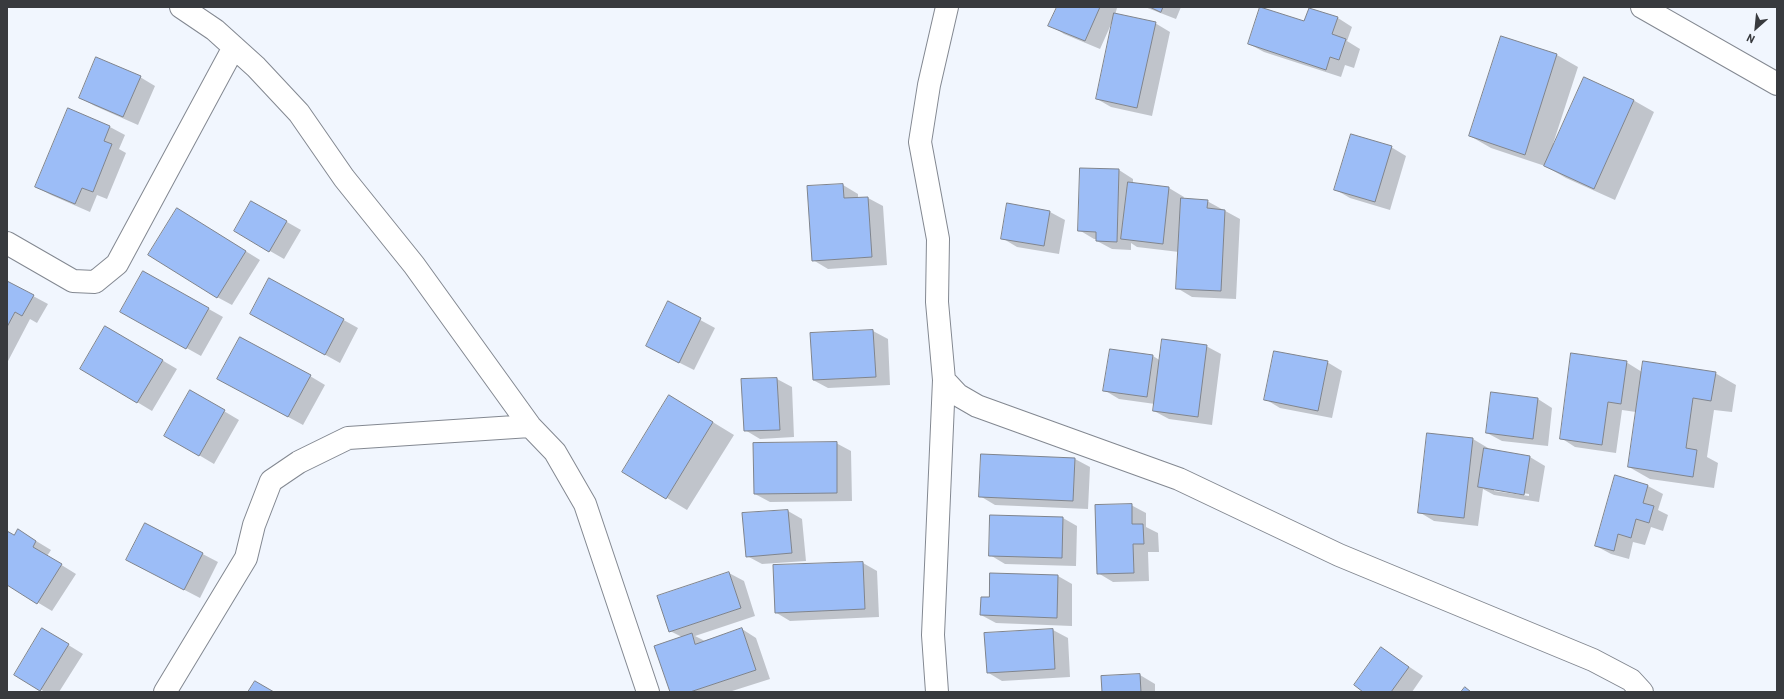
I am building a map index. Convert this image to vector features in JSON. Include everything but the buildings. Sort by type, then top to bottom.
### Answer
[{"type":"street","points":[[181,7],[215,30],[234,47],[256,67],[299,113],[344,178],[414,265],[530,426],[555,452],[585,504],[648,692]]},
{"type":"street","points":[[937,692],[933,635],[944,380],[937,302],[938,240],[920,142],[929,85],[947,7]]},
{"type":"street","points":[[1642,7],[1777,84]]},
{"type":"street","points":[[7,242],[73,281],[95,282],[117,264],[234,47]]},
{"type":"street","points":[[944,380],[958,395],[977,406],[1179,479],[1339,556],[1593,660],[1631,680],[1642,692]]},
{"type":"street","points":[[164,692],[246,558],[254,525],[271,481],[299,462],[348,438],[530,426]]}]
